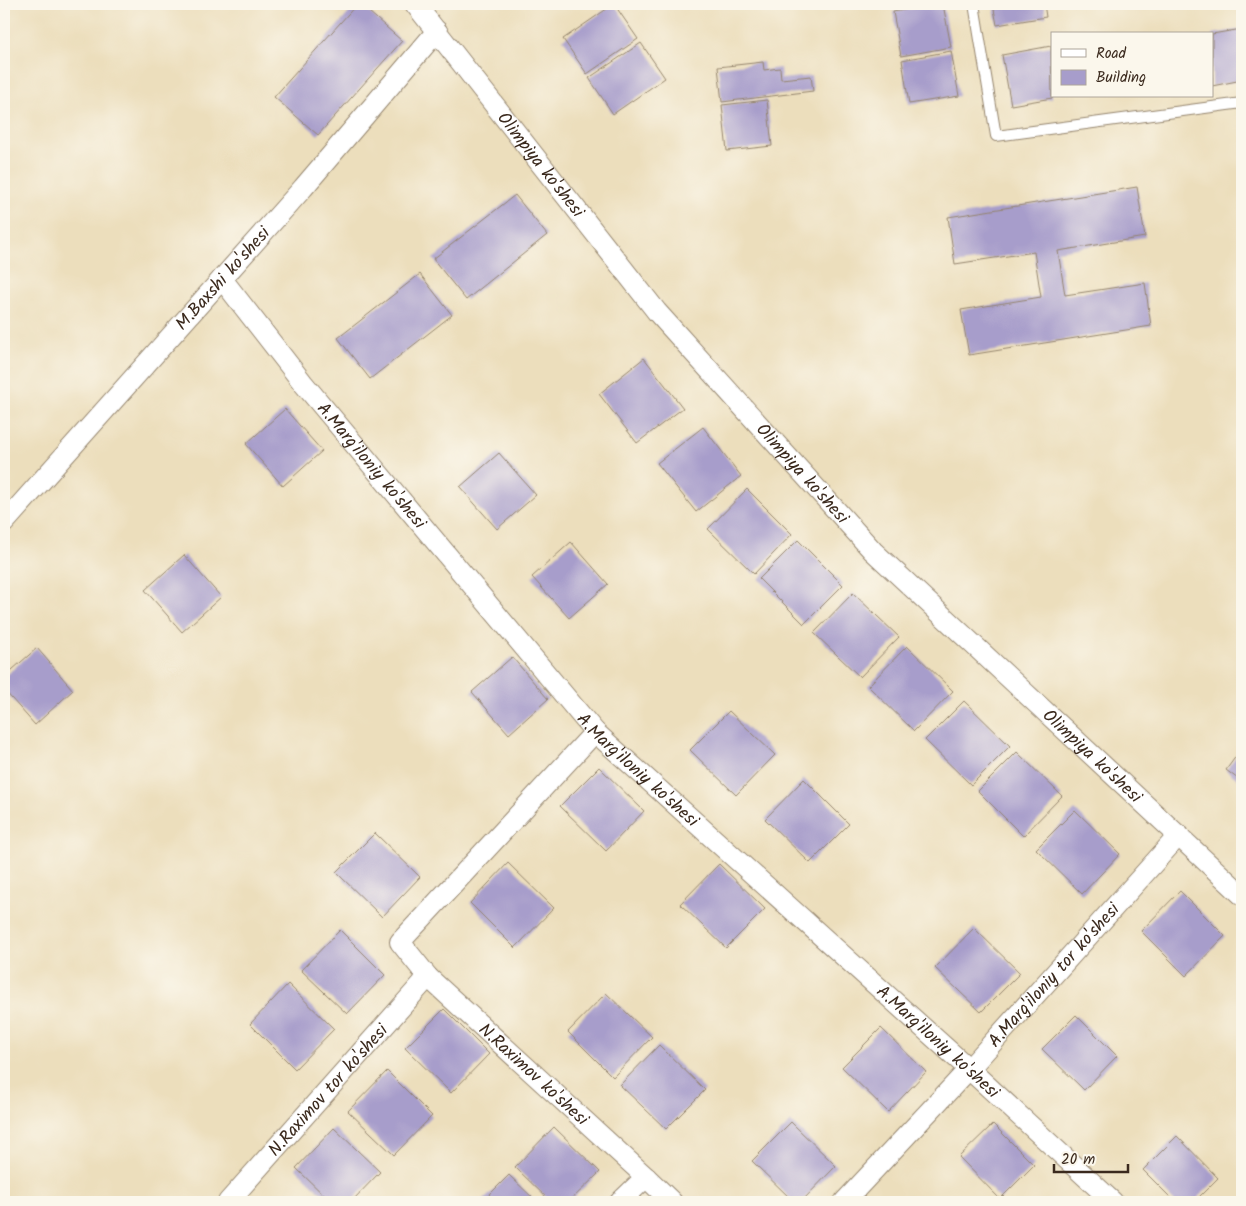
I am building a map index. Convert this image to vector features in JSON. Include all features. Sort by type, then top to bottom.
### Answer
[{"type":"street","name":"Olimpiya ko'shesi","points":[[415,4],[657,312],[874,551],[1242,894]]},
{"type":"street","name":"M.Baxshi ko'shesi","points":[[4,523],[303,188],[437,31]]},
{"type":"street","name":"A.Marg'iloniy ko'shesi","points":[[222,279],[309,390],[595,732],[1113,1202]]},
{"type":"street","name":"N.Raximov ko'shesi","points":[[595,732],[400,942],[428,978],[672,1202]]},
{"type":"street","name":"A.Marg'iloniy tor ko'shesi","points":[[844,1202],[968,1069],[1179,835]]},
{"type":"street","name":"N.Raximov tor ko'shesi","points":[[228,1202],[428,978]]},
{"type":"street","points":[[620,1202],[646,1177]]},
{"type":"lane","points":[[974,4],[996,136],[1242,103]]},
{"type":"building","points":[[357,4],[360,4],[402,41],[318,135],[274,97]]},
{"type":"building","points":[[614,4],[638,39],[587,74],[563,39]]},
{"type":"building","points":[[892,4],[914,4],[914,5],[893,8]]},
{"type":"building","points":[[943,4],[951,47],[901,56],[893,12]]},
{"type":"building","points":[[993,4],[1044,4],[1046,17],[997,25]]},
{"type":"building","points":[[1242,29],[1242,80],[1214,86],[1214,34]]},
{"type":"building","points":[[641,43],[665,78],[613,114],[589,78]]},
{"type":"building","points":[[1051,46],[1052,98],[1011,105],[1002,55]]},
{"type":"building","points":[[951,51],[959,96],[909,104],[902,60]]},
{"type":"building","points":[[763,62],[764,70],[780,68],[781,79],[811,76],[813,91],[722,102],[718,67]]},
{"type":"building","points":[[767,100],[772,146],[727,151],[722,105]]},
{"type":"building","points":[[1137,187],[1145,237],[1058,251],[1065,295],[1145,283],[1151,326],[969,355],[961,310],[1041,297],[1034,252],[955,264],[948,217]]},
{"type":"building","points":[[515,195],[547,235],[466,300],[433,259]]},
{"type":"building","points":[[420,274],[452,315],[370,379],[338,338]]},
{"type":"building","points":[[644,358],[683,408],[637,443],[599,394]]},
{"type":"building","points":[[285,409],[322,451],[283,486],[246,444]]},
{"type":"building","points":[[703,427],[741,476],[696,512],[657,463]]},
{"type":"building","points":[[499,453],[536,495],[497,529],[460,487]]},
{"type":"building","points":[[747,489],[792,534],[754,574],[708,529]]},
{"type":"building","points":[[798,540],[843,585],[804,624],[759,579]]},
{"type":"building","points":[[571,542],[608,584],[569,618],[532,577]]},
{"type":"building","points":[[184,555],[221,597],[182,632],[145,590]]},
{"type":"building","points":[[853,593],[899,637],[860,677],[814,633]]},
{"type":"building","points":[[907,646],[953,691],[914,731],[868,686]]},
{"type":"building","points":[[37,648],[73,690],[35,725],[4,690],[4,677]]},
{"type":"building","points":[[512,657],[548,699],[509,734],[472,692]]},
{"type":"building","points":[[964,701],[1010,746],[971,785],[925,740]]},
{"type":"building","points":[[729,711],[775,755],[736,795],[690,750]]},
{"type":"building","points":[[1242,748],[1242,782],[1226,770]]},
{"type":"building","points":[[1017,752],[1062,796],[1023,836],[978,791]]},
{"type":"building","points":[[599,767],[644,811],[606,851],[560,806]]},
{"type":"building","points":[[804,779],[849,824],[810,863],[765,819]]},
{"type":"building","points":[[1075,810],[1120,854],[1082,894],[1036,849]]},
{"type":"building","points":[[375,833],[420,877],[382,917],[336,872]]},
{"type":"building","points":[[508,863],[554,908],[515,948],[470,903]]},
{"type":"building","points":[[719,864],[765,909],[726,948],[680,904]]},
{"type":"building","points":[[1180,891],[1225,936],[1186,976],[1141,931]]},
{"type":"building","points":[[974,928],[1020,973],[981,1012],[935,968]]},
{"type":"building","points":[[340,930],[385,975],[347,1014],[301,970]]},
{"type":"building","points":[[288,984],[334,1029],[295,1069],[250,1024]]},
{"type":"building","points":[[606,993],[652,1037],[613,1077],[568,1032]]},
{"type":"building","points":[[444,1009],[489,1054],[451,1093],[405,1048]]},
{"type":"building","points":[[1076,1015],[1117,1056],[1084,1090],[1042,1049]]},
{"type":"building","points":[[881,1028],[926,1072],[888,1112],[842,1067]]},
{"type":"building","points":[[659,1045],[705,1090],[666,1129],[620,1085]]},
{"type":"building","points":[[387,1071],[432,1116],[394,1155],[348,1111]]},
{"type":"building","points":[[791,1122],[836,1166],[801,1202],[794,1202],[752,1161]]},
{"type":"building","points":[[993,1124],[1034,1165],[1000,1199],[959,1157]]},
{"type":"building","points":[[554,1127],[600,1172],[569,1202],[551,1202],[515,1167]]},
{"type":"building","points":[[334,1128],[380,1172],[351,1202],[331,1202],[296,1168]]},
{"type":"building","points":[[1177,1136],[1218,1178],[1194,1202],[1175,1202],[1143,1170]]},
{"type":"building","points":[[509,1175],[537,1202],[482,1202]]}]
